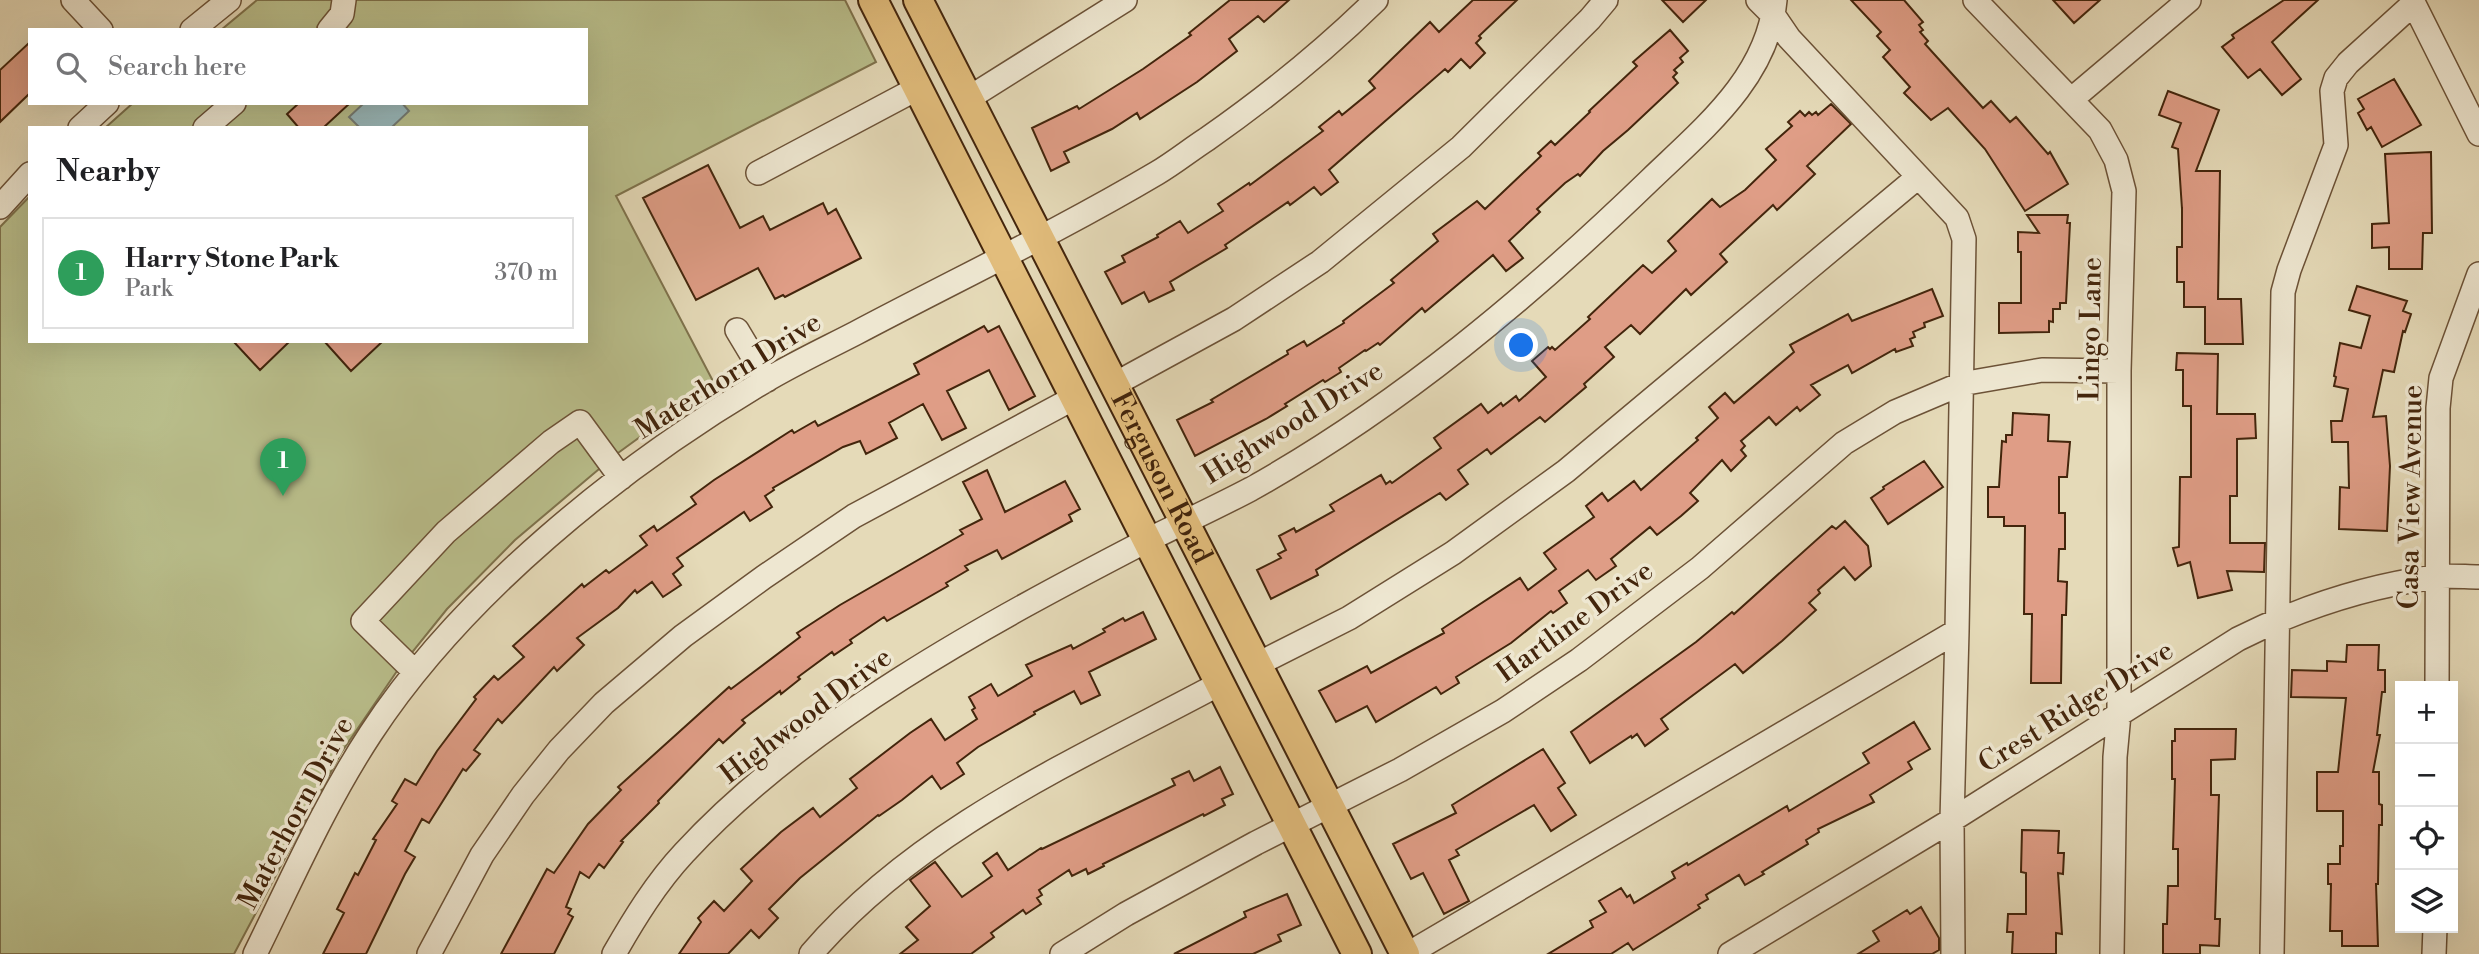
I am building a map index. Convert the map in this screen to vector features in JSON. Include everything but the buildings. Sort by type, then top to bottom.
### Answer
[{"type":"main road","name":"Ferguson Road","points":[[873,0],[1357,954]]},
{"type":"main road","name":"Ferguson Road","points":[[918,0],[1407,954]]},
{"type":"street","points":[[72,0],[99,28]]},
{"type":"street","points":[[194,28],[229,0]]},
{"type":"street","points":[[331,28],[342,14],[344,0]]},
{"type":"street","points":[[969,98],[1125,0]]},
{"type":"street","name":"Materhorn Drive","points":[[255,954],[327,807],[371,733],[415,672],[475,605],[553,534],[621,478],[709,415],[767,380],[1160,171],[1247,111],[1376,0]]},
{"type":"street","points":[[1115,384],[1234,319],[1320,262],[1461,147],[1583,27],[1606,0]]},
{"type":"street","name":"Lingo Lane","points":[[1975,0],[2100,130],[2116,160],[2124,191],[2119,371],[2119,714],[2115,757],[2112,954]]},
{"type":"street","points":[[2072,99],[2189,0]]},
{"type":"street","points":[[2272,954],[2283,292],[2336,145],[2332,91],[2336,78],[2348,63],[2413,2],[2479,134]]},
{"type":"street","points":[[1769,5],[1788,38],[1957,218],[1964,239],[1952,820],[1953,954]]},
{"type":"street","name":"Highwood Drive","points":[[614,954],[637,914],[682,855],[777,768],[862,704],[959,644],[1147,541],[1251,488],[1358,422],[1477,337],[1622,207],[1726,106],[1756,65],[1769,5]]},
{"type":"street","points":[[758,173],[918,89]]},
{"type":"street","points":[[82,126],[105,105]]},
{"type":"street","points":[[207,126],[232,105]]},
{"type":"street","points":[[0,207],[28,176]]},
{"type":"street","points":[[1258,664],[1349,618],[1442,560],[1566,471],[1918,177]]},
{"type":"street","name":"Casa View Avenue","points":[[2437,681],[2438,408],[2441,378],[2479,274]]},
{"type":"street","points":[[737,330],[767,380]]},
{"type":"street","name":"Hartline Drive","points":[[1062,954],[1126,914],[1400,770],[1503,711],[1579,660],[1700,568],[1844,443],[1895,412],[1961,384],[2042,370],[2119,371]]},
{"type":"street","points":[[429,954],[482,855],[502,825],[559,750],[604,703],[683,636],[854,516],[1074,398]]},
{"type":"street","points":[[415,672],[363,621],[446,533],[551,442],[580,422],[621,478]]},
{"type":"street","name":"Crest Ridge Drive","points":[[1730,954],[1952,820],[2238,639],[2278,620],[2364,590],[2438,576],[2479,577]]},
{"type":"street","points":[[1407,954],[1956,631]]},
{"type":"street","points":[[811,954],[846,918],[925,851],[1012,795],[1219,684]]},
{"type":"street","points":[[2434,954],[2435,933]]},
{"type":"green space","points":[[257,0],[845,0],[876,62],[616,196],[714,383],[618,453],[515,540],[447,609],[397,671],[341,753],[234,954],[0,954],[0,227],[28,198],[28,343],[588,343],[588,126],[107,126],[131,105],[588,105],[588,28],[223,28]]},
{"type":"water","points":[[362,105],[404,105],[409,111],[393,126],[358,126],[349,117]]},
{"type":"place","name":"Harry Stone Park","points":[[283,496]]}]
